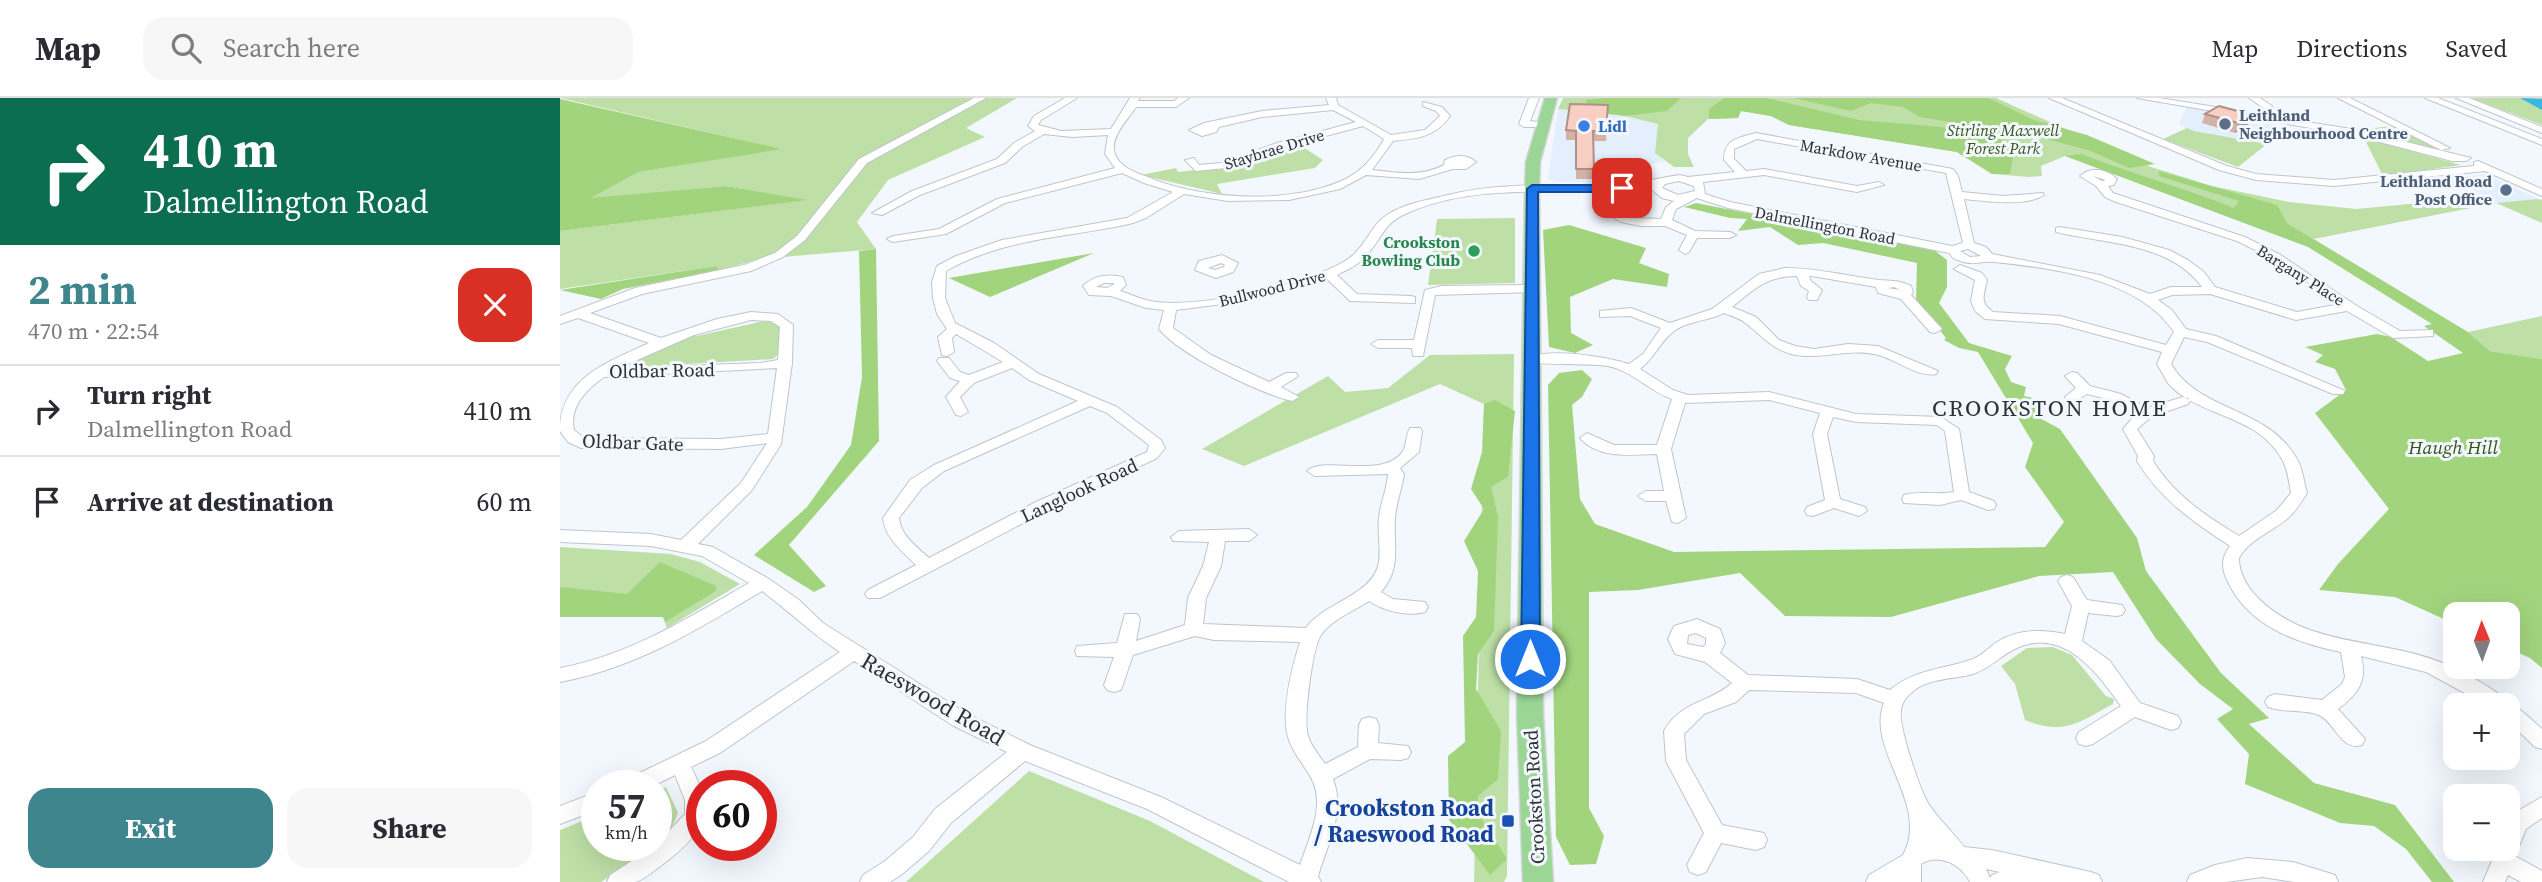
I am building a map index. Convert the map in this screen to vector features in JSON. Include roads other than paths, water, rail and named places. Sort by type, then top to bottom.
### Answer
[{"type":"main road","name":"Crookston Road","points":[[1538,882],[1530,713],[1532,189],[1533,162],[1541,125],[1551,98]]},
{"type":"street","points":[[560,320],[639,291],[740,270],[779,255],[801,238],[863,161],[981,98]]},
{"type":"street","points":[[1072,98],[1037,118],[1033,126],[1042,131],[1113,132]]},
{"type":"street","points":[[1120,170],[1110,158],[1109,145],[1113,132],[1134,101],[1176,104],[1185,98]]},
{"type":"street","points":[[1534,98],[1524,124],[1541,125]]},
{"type":"street","points":[[2054,98],[2223,168],[2256,177],[2334,183],[2487,168]]},
{"type":"street","points":[[2142,98],[2358,132],[2452,158],[2466,158]]},
{"type":"street","points":[[2343,98],[2542,193]]},
{"type":"street","points":[[2430,98],[2542,142]]},
{"type":"street","points":[[2446,98],[2542,135]]},
{"type":"street","points":[[2461,98],[2542,130]]},
{"type":"street","points":[[2243,103],[2257,100],[2269,108],[2272,119]]},
{"type":"street","points":[[1212,126],[1262,114],[1333,103],[1389,138],[1434,130],[1445,116],[1438,109],[1426,104]]},
{"type":"street","points":[[1438,109],[1450,106]]},
{"type":"street","name":"Staybrae Drive","points":[[1189,160],[1195,168],[1211,168],[1362,123]]},
{"type":"street","points":[[878,213],[916,193],[1001,161],[1018,145],[1042,131]]},
{"type":"street","name":"Markdow Avenue","points":[[1742,173],[1730,160],[1729,149],[1733,144],[1756,136],[1949,171],[1953,176],[1969,246]]},
{"type":"street","points":[[893,239],[946,234],[1001,201],[1120,170],[1183,190],[1237,199],[1292,196],[1337,187],[1364,172],[1384,150],[1389,138]]},
{"type":"street","points":[[1364,172],[1418,178],[1451,166]]},
{"type":"street","points":[[1689,180],[1764,172],[1860,192],[1879,185]]},
{"type":"street","name":"Dalmellington Road","points":[[1661,191],[1673,178],[1699,184],[1696,194]]},
{"type":"street","points":[[1666,222],[1666,214],[1671,207],[1717,179]]},
{"type":"street","name":"Bargany Place","points":[[2100,184],[2104,191],[2120,200],[2241,239],[2266,251],[2345,300],[2350,307],[2292,316],[2211,290],[2171,291],[2151,298]]},
{"type":"street","name":"Dalmellington Road","points":[[1532,189],[1622,188],[1696,194],[1728,205],[1954,250],[1969,246],[1983,250],[1991,264]]},
{"type":"street","name":"Bullwood Drive","points":[[1111,291],[1151,305],[1171,306],[1221,287],[1329,274],[1356,260],[1364,252],[1374,231],[1385,220],[1407,209],[1485,190],[1532,189]]},
{"type":"street","points":[[2003,189],[2012,199]]},
{"type":"street","points":[[903,190],[916,193]]},
{"type":"street","points":[[968,380],[955,375],[946,356],[945,337],[954,329],[945,320],[937,284],[941,270],[976,251],[1142,216],[1183,190]]},
{"type":"street","points":[[1661,191],[1671,207]]},
{"type":"street","points":[[1957,195],[2012,199],[2039,195]]},
{"type":"street","points":[[1605,214],[1645,224],[1666,222],[1693,234],[1730,235]]},
{"type":"street","points":[[2060,230],[2094,241],[2157,251],[2183,261],[2201,274],[2211,290]]},
{"type":"street","points":[[1685,250],[1693,234]]},
{"type":"street","name":"Dalmellington Road","points":[[1954,250],[1957,256],[1968,260],[2114,282],[2151,298],[2174,317],[2181,332]]},
{"type":"street","points":[[1979,276],[1991,264]]},
{"type":"street","points":[[1960,270],[1979,276]]},
{"type":"street","points":[[1802,272],[1805,283],[1816,290],[1813,296]]},
{"type":"street","points":[[1631,369],[1648,356],[1657,340],[1670,327],[1724,308],[1763,277],[1802,272],[1854,278],[1883,285],[1903,285],[1907,292],[1904,295],[1934,329]]},
{"type":"street","points":[[1329,274],[1354,298],[1411,300]]},
{"type":"street","points":[[1979,276],[1981,286],[1977,301],[1979,308],[1990,317],[2060,320],[2169,350]]},
{"type":"street","points":[[1378,344],[1419,348],[1429,293],[1442,290],[1531,289]]},
{"type":"street","points":[[1623,297],[1627,311]]},
{"type":"street","points":[[1171,306],[1166,329],[1173,338],[1292,397]]},
{"type":"street","points":[[2350,307],[2398,335],[2428,333]]},
{"type":"street","points":[[1724,308],[1751,320],[1774,343],[1792,350],[1814,352],[1864,348],[1898,363],[1931,371]]},
{"type":"street","points":[[1605,314],[1627,311],[1670,327]]},
{"type":"street","name":"Oldbar Road","points":[[577,313],[666,339]]},
{"type":"street","name":"Oldbar Road","points":[[600,373],[666,339],[695,330],[761,315],[776,316],[787,324],[775,438],[769,456],[740,495],[685,545]]},
{"type":"street","name":"Langlook Road","points":[[874,594],[1042,506],[1152,456],[1157,449],[1156,443],[1112,410],[1034,377],[989,346],[954,329]]},
{"type":"street","points":[[2338,391],[2211,339],[2181,332],[2169,350],[2164,364],[2171,377],[2198,396],[2264,430],[2284,450],[2298,475],[2299,493],[2293,504],[2261,531],[2239,544],[2231,557],[2233,573],[2249,601],[2298,635],[2423,664],[2481,693]]},
{"type":"street","points":[[1533,360],[1595,360],[1631,369],[1657,388],[1679,398],[1769,396],[1868,420],[1933,420],[1952,429],[1962,495]]},
{"type":"street","name":"Oldbar Road","points":[[600,373],[749,368],[785,363]]},
{"type":"street","points":[[961,412],[953,397],[968,380],[1012,363]]},
{"type":"street","points":[[2308,378],[2321,367]]},
{"type":"street","name":"Oldbar Gate","points":[[600,373],[578,392],[568,409],[566,432],[581,443],[721,444],[775,438]]},
{"type":"street","points":[[1270,387],[1291,376]]},
{"type":"street","points":[[2072,376],[2079,393],[2116,397],[2147,413]]},
{"type":"street","points":[[1678,517],[1663,449],[1679,398]]},
{"type":"street","points":[[926,565],[892,527],[891,518],[897,507],[916,484],[939,468],[1090,401]]},
{"type":"street","points":[[2183,401],[2147,413],[2134,421],[2130,429],[2146,456],[2145,461],[2150,471],[2182,505],[2239,544]]},
{"type":"street","points":[[1828,411],[1820,434],[1833,502]]},
{"type":"street","points":[[1315,471],[1356,462],[1391,467],[1411,452],[1415,431]]},
{"type":"street","points":[[1587,438],[1598,446],[1614,450],[1663,449]]},
{"type":"street","points":[[1308,881],[1323,828],[1328,795],[1323,775],[1310,760],[1297,735],[1295,716],[1310,635],[1334,614],[1371,593],[1388,567],[1386,527],[1395,474],[1391,467]]},
{"type":"street","points":[[1910,499],[1940,500],[1962,495],[1988,505]]},
{"type":"street","points":[[1646,496],[1672,496]]},
{"type":"street","points":[[1813,511],[1833,502],[1859,511]]},
{"type":"street","points":[[1179,537],[1249,535]]},
{"type":"street","name":"Raeswood Road","points":[[560,536],[651,540],[707,551],[762,583],[793,605],[817,628],[959,719],[1023,751],[1154,803],[1308,881]]},
{"type":"street","points":[[1194,629],[1197,598],[1212,566],[1218,536]]},
{"type":"street","points":[[2067,581],[2081,606],[2072,643]]},
{"type":"street","points":[[560,675],[601,665],[655,643],[762,583]]},
{"type":"street","points":[[1371,593],[1381,603],[1397,607],[1419,607]]},
{"type":"street","points":[[2081,606],[2116,610]]},
{"type":"street","points":[[1114,685],[1125,651],[1131,619]]},
{"type":"street","points":[[1084,651],[1125,651],[1156,645],[1194,629],[1214,633],[1310,635]]},
{"type":"street","points":[[1912,866],[1920,838],[1919,810],[1891,729],[1890,711],[1894,699],[1907,686],[1921,678],[1978,665],[2007,644],[2021,639],[2054,638],[2072,643],[2102,665],[2133,708],[2171,722]]},
{"type":"street","points":[[2325,708],[2354,685],[2357,671],[2349,647]]},
{"type":"street","points":[[669,770],[713,747],[853,652]]},
{"type":"street","points":[[1706,654],[1745,682],[1857,686],[1894,699]]},
{"type":"street","points":[[1715,833],[1676,761],[1674,731],[1697,709],[1730,698],[1745,682]]},
{"type":"street","points":[[2275,702],[2325,708],[2355,739]]},
{"type":"street","points":[[2085,738],[2133,708]]},
{"type":"street","points":[[2520,720],[2542,741]]},
{"type":"street","points":[[1368,751],[1370,725]]},
{"type":"street","points":[[871,882],[893,869],[921,845],[943,816],[1023,751]]},
{"type":"street","points":[[1323,775],[1368,751],[1401,752]]},
{"type":"street","points":[[618,882],[658,855],[684,833],[696,817],[698,807],[694,793],[680,765]]},
{"type":"street","points":[[2520,820],[2542,806]]},
{"type":"street","points":[[560,815],[581,807]]},
{"type":"street","points":[[1919,810],[1978,874],[1980,882]]},
{"type":"street","points":[[1715,833],[1756,840]]},
{"type":"street","points":[[1698,865],[1715,833]]},
{"type":"street","points":[[1877,882],[1912,866],[1931,848],[2091,882]]},
{"type":"street","points":[[2494,882],[2503,861]]},
{"type":"street","points":[[2516,861],[2542,882]]},
{"type":"street","points":[[2198,882],[2238,867],[2290,871],[2327,882]]},
{"type":"street","points":[[2000,882],[2039,871]]},
{"type":"waterway","points":[[2528,98],[2542,105]]},
{"type":"place","name":"Leithland Neighbourhood Centre","points":[[2225,124]]},
{"type":"place","name":"Lidl","points":[[1584,126]]},
{"type":"place","name":"Leithland Road Post Office","points":[[2506,190]]},
{"type":"place","name":"Crookston Bowling Club","points":[[1474,251]]},
{"type":"place","name":"Crookston Road / Raeswood Road","points":[[1508,821]]},
{"type":"district","name":"CROOKSTON HOME","points":[[2050,408]]},
{"type":"park label","name":"Stirling Maxwell Forest Park","points":[[2003,139]]},
{"type":"park label","name":"Haugh Hill","points":[[2453,447]]}]
